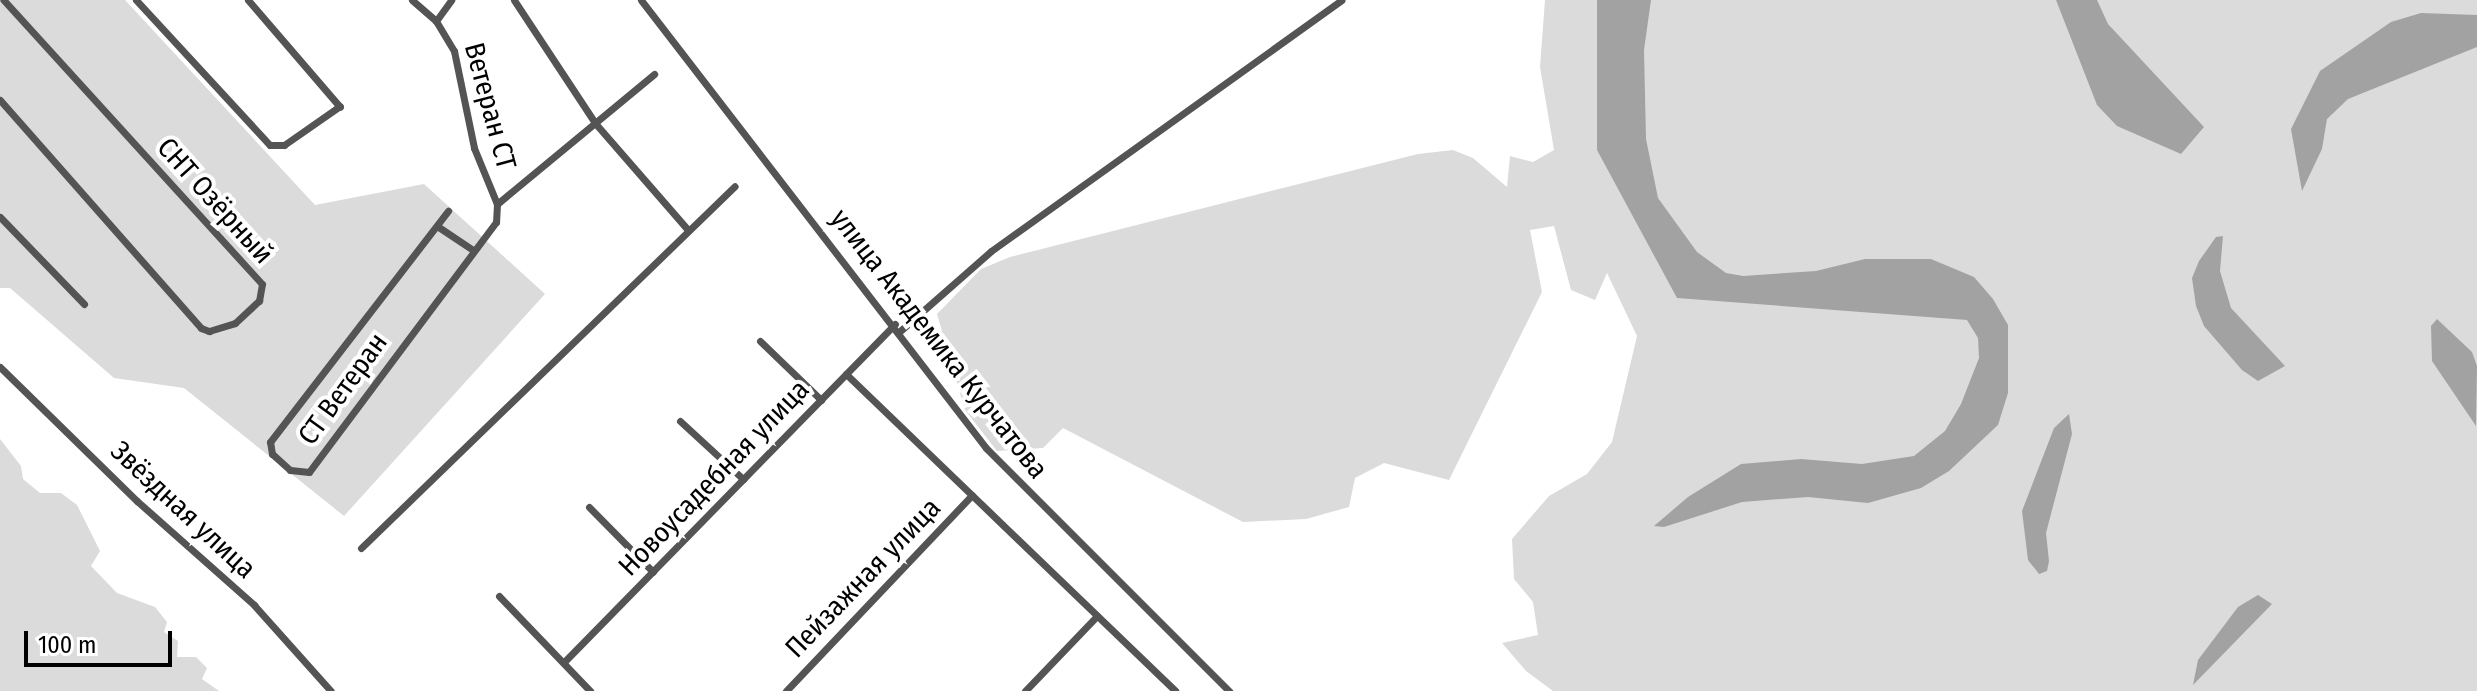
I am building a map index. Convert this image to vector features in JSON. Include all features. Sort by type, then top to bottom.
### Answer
[{"type":"street","name":"СНТ Озёрный","points":[[0,100],[201,328],[209,331],[235,323],[259,301],[262,284],[4,0]]},
{"type":"street","points":[[136,0],[270,145],[284,145],[341,107],[248,0]]},
{"type":"street","name":"Ветеран СТ","points":[[412,0],[436,21],[454,51],[474,148],[497,204]]},
{"type":"street","name":"Ветеран СТ","points":[[436,21],[451,0]]},
{"type":"street","points":[[514,0],[595,123],[688,230]]},
{"type":"street","name":"улица Академика Курчатова","points":[[641,0],[1016,483],[1229,691]]},
{"type":"street","name":"Новоусадебная улица","points":[[564,662],[846,374],[898,328],[991,251],[1341,0]]},
{"type":"street","points":[[497,204],[654,74]]},
{"type":"street","points":[[361,548],[735,186]]},
{"type":"street","name":"СТ Ветеран","points":[[448,211],[270,442],[272,454],[290,470],[309,472],[496,222],[497,204]]},
{"type":"street","points":[[0,217],[84,304]]},
{"type":"street","points":[[437,226],[473,250]]},
{"type":"street","points":[[760,341],[821,400]]},
{"type":"street","name":"Звёздная улица","points":[[0,367],[137,501],[254,605],[331,691]]},
{"type":"street","points":[[846,374],[1175,691]]},
{"type":"street","points":[[680,421],[743,479]]},
{"type":"street","name":"Пейзажная улица","points":[[786,691],[972,495]]},
{"type":"street","points":[[589,507],[653,572]]},
{"type":"street","points":[[499,596],[590,691]]},
{"type":"street","points":[[1025,691],[1097,616]]},
{"type":"shaded area","points":[[0,0],[125,0],[315,205],[424,184],[545,294],[344,516],[184,388],[114,378],[10,288],[0,288]]},
{"type":"shaded area","points":[[1545,0],[2477,0],[2477,691],[1553,691],[1526,671],[1502,643],[1538,635],[1533,602],[1514,579],[1512,539],[1549,496],[1587,474],[1612,442],[1637,336],[1607,273],[1595,300],[1571,290],[1554,226],[1530,230],[1542,292],[1449,480],[1384,463],[1355,478],[1349,507],[1306,519],[1243,522],[1063,428],[1043,448],[997,451],[965,410],[937,314],[981,269],[1010,257],[1418,154],[1453,150],[1473,158],[1507,187],[1510,156],[1533,162],[1554,150],[1540,67]]},
{"type":"shaded area","points":[[1597,0],[1651,0],[1644,50],[1646,139],[1658,198],[1697,252],[1726,273],[1743,276],[1816,271],[1865,259],[1931,259],[1974,277],[1993,299],[2008,325],[2008,393],[1998,425],[1949,471],[1921,488],[1868,503],[1808,497],[1742,502],[1664,527],[1654,526],[1688,497],[1741,464],[1801,459],[1862,464],[1914,456],[1945,431],[1961,404],[1979,358],[1978,338],[1967,320],[1677,298],[1597,150]]},
{"type":"shaded area","points":[[2056,0],[2097,0],[2108,24],[2204,127],[2181,154],[2117,126],[2097,105]]},
{"type":"shaded area","points":[[2421,13],[2477,15],[2477,47],[2348,99],[2327,119],[2322,149],[2302,191],[2291,129],[2320,71],[2391,22]]},
{"type":"shaded area","points":[[2223,236],[2220,271],[2231,308],[2285,366],[2258,381],[2242,370],[2204,326],[2196,306],[2192,278],[2199,261],[2216,237]]},
{"type":"shaded area","points":[[2437,319],[2472,352],[2477,366],[2476,426],[2432,361],[2431,326]]},
{"type":"shaded area","points":[[2069,414],[2072,434],[2046,533],[2049,561],[2047,571],[2039,574],[2028,560],[2022,511],[2054,428]]},
{"type":"shaded area","points":[[0,439],[21,466],[23,479],[40,493],[61,493],[77,505],[100,551],[91,566],[117,593],[155,607],[167,622],[164,632],[178,641],[177,657],[196,657],[207,668],[202,679],[219,691],[0,691]]},
{"type":"shaded area","points":[[2258,595],[2272,604],[2193,685],[2198,660],[2238,607]]}]
